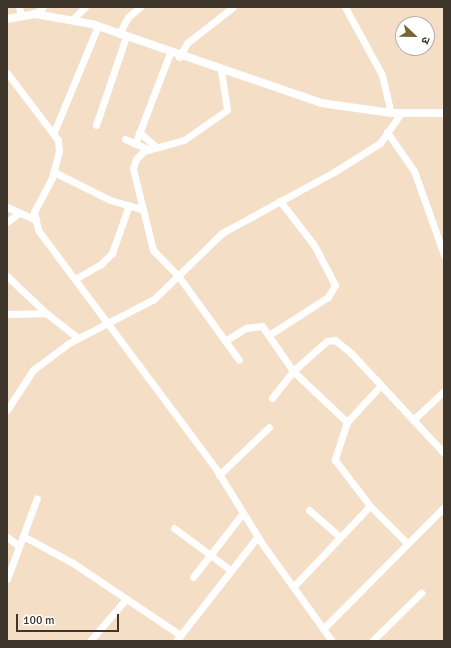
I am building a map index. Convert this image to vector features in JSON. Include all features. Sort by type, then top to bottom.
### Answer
[{"type":"main road","points":[[7,19],[35,14],[73,20],[98,26],[221,71],[321,103],[391,113],[444,113]]},
{"type":"street","points":[[19,7],[21,16]]},
{"type":"street","points":[[35,14],[43,7]]},
{"type":"street","points":[[73,20],[85,7]]},
{"type":"street","points":[[96,125],[128,18],[140,7]]},
{"type":"street","points":[[179,56],[187,43],[233,7]]},
{"type":"street","points":[[345,7],[382,75],[391,113]]},
{"type":"street","points":[[54,132],[98,26]]},
{"type":"street","points":[[135,144],[170,53]]},
{"type":"street","points":[[221,71],[227,110],[184,140],[148,149],[136,159],[133,169],[153,250],[179,277],[239,360]]},
{"type":"street","points":[[7,73],[54,132],[59,152],[54,172],[34,212],[38,230],[219,474],[258,536],[332,641]]},
{"type":"street","points":[[7,410],[33,370],[78,338],[107,322],[143,306],[179,277],[222,233],[340,168],[380,143],[402,113]]},
{"type":"street","points":[[139,132],[156,147]]},
{"type":"street","points":[[387,132],[414,171],[444,255]]},
{"type":"street","points":[[125,139],[148,149]]},
{"type":"street","points":[[54,172],[110,200],[142,209]]},
{"type":"street","points":[[269,334],[328,297],[335,285],[314,245],[280,201]]},
{"type":"street","points":[[75,279],[101,264],[112,253],[129,205]]},
{"type":"street","points":[[7,207],[36,220]]},
{"type":"street","points":[[7,222],[19,212]]},
{"type":"street","points":[[7,276],[46,313],[78,338]]},
{"type":"street","points":[[7,314],[46,313]]},
{"type":"street","points":[[225,341],[253,325],[262,326],[269,334],[293,371],[347,422]]},
{"type":"street","points":[[272,398],[293,371],[331,339],[341,343],[444,453]]},
{"type":"street","points":[[381,385],[347,422],[335,460],[370,506],[407,543]]},
{"type":"street","points":[[413,420],[444,391]]},
{"type":"street","points":[[219,474],[269,427]]},
{"type":"street","points":[[7,579],[37,498]]},
{"type":"street","points":[[294,586],[370,506]]},
{"type":"street","points":[[323,629],[444,507]]},
{"type":"street","points":[[309,510],[340,537]]},
{"type":"street","points":[[193,577],[243,513]]},
{"type":"street","points":[[174,528],[209,556],[229,569]]},
{"type":"street","points":[[23,536],[126,598],[178,638],[229,569],[258,536]]},
{"type":"street","points":[[7,537],[19,546]]},
{"type":"street","points":[[372,641],[421,593]]},
{"type":"street","points":[[90,641],[126,598]]}]
